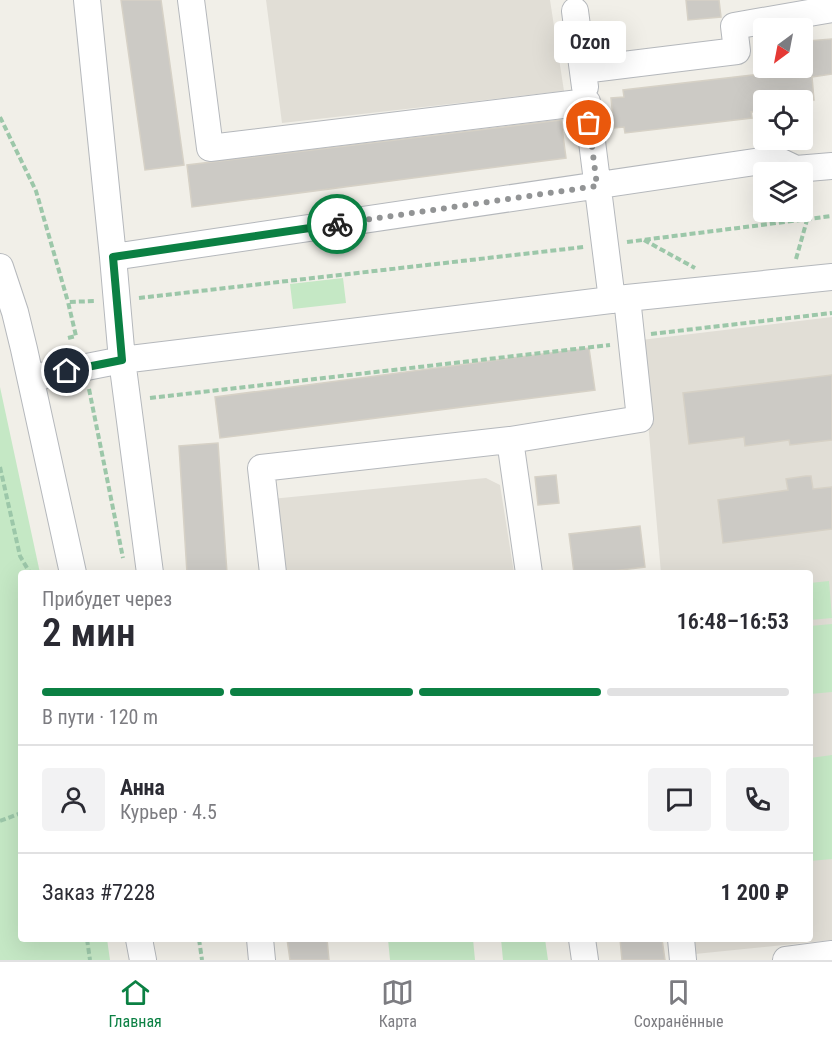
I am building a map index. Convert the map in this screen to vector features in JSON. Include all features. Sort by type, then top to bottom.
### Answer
[{"type":"street","points":[[87,0],[122,360],[150,570]]},
{"type":"street","points":[[191,0],[210,148],[587,102]]},
{"type":"street","points":[[583,70],[737,51],[734,26],[832,9]]},
{"type":"street","points":[[273,570],[261,468],[510,440],[640,419],[632,339],[604,244],[575,11]]},
{"type":"street","points":[[113,257],[775,159],[796,170],[832,166]]},
{"type":"street","points":[[0,267],[15,312],[31,378],[72,570]]},
{"type":"street","points":[[31,378],[122,360],[619,299],[832,277]]},
{"type":"street","points":[[510,440],[529,570]]},
{"type":"street","points":[[140,942],[143,960]]},
{"type":"street","points":[[260,942],[262,960]]},
{"type":"street","points":[[582,942],[585,960]]},
{"type":"street","points":[[681,942],[683,960]]},
{"type":"street","points":[[786,960],[832,954]]},
{"type":"path","points":[[0,117],[36,191],[68,302],[85,368],[124,562]]},
{"type":"path","points":[[813,218],[832,216]]},
{"type":"path","points":[[68,302],[116,301],[784,222]]},
{"type":"path","points":[[795,262],[806,222]]},
{"type":"path","points":[[644,240],[695,268]]},
{"type":"path","points":[[128,401],[832,313]]},
{"type":"path","points":[[68,338],[76,336]]},
{"type":"path","points":[[0,467],[20,556],[28,570]]},
{"type":"path","points":[[0,821],[18,814]]},
{"type":"path","points":[[87,942],[90,960]]},
{"type":"path","points":[[199,942],[202,960]]},
{"type":"shaded area","points":[[266,0],[550,0],[564,91],[282,123]]},
{"type":"shaded area","points":[[832,317],[832,940],[813,942],[813,570],[661,570],[641,340]]},
{"type":"shaded area","points":[[486,478],[500,485],[514,570],[280,570],[271,499]]},
{"type":"shaded area","points":[[693,942],[812,942],[695,954]]},
{"type":"green space","points":[[343,278],[346,303],[293,309],[290,284]]},
{"type":"green space","points":[[0,387],[39,570],[18,570],[18,942],[107,942],[110,960],[0,960]]},
{"type":"green space","points":[[829,581],[832,618],[813,620],[813,583]]},
{"type":"green space","points":[[832,624],[832,692],[813,694],[813,626]]},
{"type":"green space","points":[[832,755],[832,859],[813,861],[813,758]]},
{"type":"green space","points":[[388,942],[473,942],[475,960],[390,960]]},
{"type":"green space","points":[[501,942],[545,942],[548,960],[503,960]]},
{"type":"building","points":[[121,0],[161,0],[184,165],[145,170]]},
{"type":"building","points":[[686,0],[719,0],[721,17],[688,20]]},
{"type":"building","points":[[832,39],[832,74],[813,77],[813,41]]},
{"type":"building","points":[[753,75],[753,78],[812,78],[814,100],[813,90],[753,90],[752,118],[625,133],[624,127],[614,128],[611,98],[624,97],[623,90]]},
{"type":"building","points":[[561,120],[566,158],[192,207],[187,165]]},
{"type":"building","points":[[589,348],[595,390],[220,438],[215,397]]},
{"type":"building","points":[[832,375],[832,440],[790,445],[789,440],[745,446],[744,437],[689,444],[683,393]]},
{"type":"building","points":[[218,443],[227,570],[187,570],[179,446]]},
{"type":"building","points":[[556,475],[559,503],[538,505],[535,477]]},
{"type":"building","points":[[811,476],[813,489],[832,487],[832,529],[723,543],[718,500],[788,490],[786,479]]},
{"type":"building","points":[[640,526],[645,567],[620,570],[574,570],[569,534]]},
{"type":"building","points":[[287,942],[327,942],[329,960],[290,960]]},
{"type":"building","points":[[620,942],[662,942],[665,960],[622,960]]},
{"type":"way so far","points":[[337,224],[597,186],[589,123]]},
{"type":"place","name":"Ozon","points":[[589,123]]},
{"type":"route","points":[[67,371],[122,360],[113,257],[337,224]]}]
